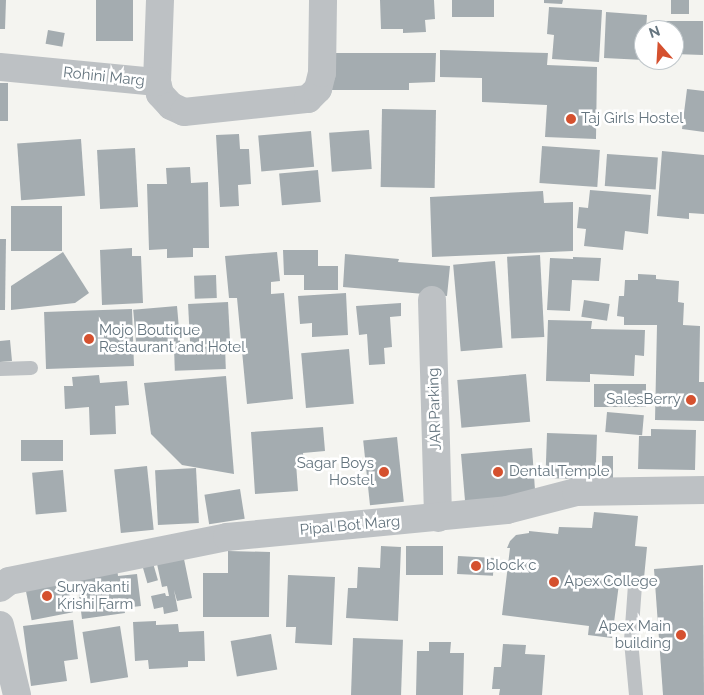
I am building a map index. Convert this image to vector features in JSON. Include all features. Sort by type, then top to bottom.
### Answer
[{"type":"street","name":"Rohini Marg","points":[[0,67],[157,82],[160,0]]},
{"type":"street","points":[[157,82],[160,94],[171,106],[184,112],[308,99],[318,89],[322,72],[323,0]]},
{"type":"street","name":"JAR Parking","points":[[432,300],[438,518]]},
{"type":"street","name":"Pipal Bot Marg","points":[[5,584],[227,537],[507,510],[576,492],[704,490]]},
{"type":"street","points":[[0,618],[5,584]]},
{"type":"street","points":[[0,625],[17,695]]},
{"type":"lane","points":[[0,369],[31,368]]},
{"type":"lane","points":[[635,585],[631,641],[636,695]]},
{"type":"building","points":[[0,0],[6,0],[5,29],[0,29]]},
{"type":"building","points":[[96,0],[133,0],[133,41],[96,41]]},
{"type":"building","points":[[380,0],[434,0],[435,19],[425,20],[426,32],[403,33],[403,29],[381,29]]},
{"type":"building","points":[[452,0],[494,0],[494,17],[452,17]]},
{"type":"building","points":[[544,0],[563,0],[562,4],[544,3]]},
{"type":"building","points":[[671,0],[689,0],[689,14],[671,14]]},
{"type":"building","points":[[549,7],[602,10],[599,62],[552,59],[554,35],[547,34]]},
{"type":"building","points":[[606,12],[647,15],[647,20],[634,20],[634,60],[604,58]]},
{"type":"building","points":[[684,21],[703,21],[703,55],[684,54]]},
{"type":"building","points":[[48,30],[65,33],[62,47],[46,44]]},
{"type":"building","points":[[440,50],[548,53],[547,65],[597,67],[596,139],[545,137],[547,105],[482,102],[482,78],[440,77]]},
{"type":"building","points":[[327,53],[436,53],[435,82],[409,83],[409,90],[327,90]]},
{"type":"building","points":[[0,83],[8,83],[8,121],[0,121]]},
{"type":"building","points":[[687,89],[704,91],[704,132],[682,129]]},
{"type":"building","points":[[382,109],[436,110],[435,188],[381,187]]},
{"type":"building","points":[[369,130],[372,169],[332,172],[329,133]]},
{"type":"building","points":[[311,131],[314,167],[261,171],[258,136]]},
{"type":"building","points":[[239,134],[240,149],[249,149],[251,184],[238,185],[239,206],[220,207],[216,135]]},
{"type":"building","points":[[81,139],[85,196],[21,200],[17,143]]},
{"type":"building","points":[[542,146],[600,150],[597,187],[539,183]]},
{"type":"building","points":[[135,148],[138,207],[100,209],[97,150]]},
{"type":"building","points":[[662,151],[704,155],[704,214],[689,213],[689,219],[657,216]]},
{"type":"building","points":[[607,154],[658,158],[656,189],[605,186]]},
{"type":"building","points":[[190,167],[191,183],[208,182],[209,248],[193,248],[193,257],[167,258],[167,249],[149,250],[147,184],[167,184],[166,168]]},
{"type":"building","points":[[318,170],[321,202],[282,205],[279,173]]},
{"type":"building","points":[[590,190],[651,195],[648,234],[625,231],[623,250],[584,246],[586,229],[577,228],[579,207],[588,208]]},
{"type":"building","points":[[543,191],[544,203],[573,202],[573,251],[432,257],[430,197]]},
{"type":"building","points":[[11,206],[62,206],[62,251],[11,251]]},
{"type":"building","points":[[0,239],[6,239],[5,310],[0,310]]},
{"type":"building","points":[[132,248],[132,256],[141,256],[143,303],[102,305],[100,250]]},
{"type":"building","points":[[283,250],[318,250],[318,266],[338,266],[338,290],[304,290],[304,275],[284,275]]},
{"type":"building","points":[[63,252],[89,293],[75,303],[11,310],[11,286]]},
{"type":"building","points":[[277,252],[280,281],[271,282],[271,294],[284,293],[293,399],[247,404],[237,298],[229,298],[225,256]]},
{"type":"building","points":[[345,254],[399,259],[398,262],[450,266],[447,296],[343,287]]},
{"type":"building","points":[[540,255],[544,337],[511,339],[507,257]]},
{"type":"building","points":[[573,257],[601,258],[599,281],[572,280],[570,311],[547,310],[550,258],[573,259]]},
{"type":"building","points":[[495,261],[503,348],[461,351],[453,265]]},
{"type":"building","points":[[638,274],[656,275],[656,279],[679,281],[678,302],[684,303],[683,325],[700,326],[699,382],[704,382],[704,421],[655,420],[657,325],[624,325],[624,317],[617,316],[619,296],[624,296],[625,280],[638,280]]},
{"type":"building","points":[[216,275],[217,298],[195,299],[194,276]]},
{"type":"building","points":[[346,293],[348,335],[312,337],[312,323],[300,324],[298,296]]},
{"type":"building","points":[[584,300],[610,304],[607,321],[581,317]]},
{"type":"building","points":[[228,302],[230,343],[190,345],[188,304]]},
{"type":"building","points":[[401,303],[401,316],[390,317],[392,347],[384,348],[385,364],[369,365],[367,334],[359,335],[356,306]]},
{"type":"building","points":[[177,306],[181,348],[137,352],[133,310]]},
{"type":"building","name":"Mojo Boutique Restaurant and Hotel","points":[[132,309],[134,366],[46,369],[44,312]]},
{"type":"building","points":[[548,320],[592,321],[591,329],[645,330],[644,356],[635,355],[634,376],[590,374],[590,382],[546,381]]},
{"type":"building","points":[[10,340],[12,361],[0,362],[0,341]]},
{"type":"building","points":[[225,346],[226,369],[175,371],[174,348]]},
{"type":"building","points":[[349,349],[354,404],[306,408],[301,353]]},
{"type":"building","points":[[526,374],[530,422],[461,428],[457,380]]},
{"type":"building","points":[[99,375],[100,383],[127,381],[129,405],[115,406],[116,434],[90,435],[89,407],[65,409],[64,386],[73,386],[72,377]]},
{"type":"building","points":[[226,376],[234,474],[182,465],[151,434],[144,383]]},
{"type":"building","points":[[594,384],[646,384],[646,407],[594,407]]},
{"type":"building","points":[[607,412],[644,415],[642,435],[605,432]]},
{"type":"building","points":[[323,427],[325,451],[303,453],[304,463],[296,463],[298,491],[255,494],[251,432]]},
{"type":"building","points":[[651,429],[696,430],[695,470],[638,469],[639,436],[651,436]]},
{"type":"building","points":[[547,433],[597,435],[595,480],[545,478]]},
{"type":"building","name":"Sagar Boys Hostel","points":[[397,437],[404,502],[370,505],[363,441]]},
{"type":"building","points":[[21,440],[63,440],[63,461],[21,461]]},
{"type":"building","name":"Dental Temple","points":[[532,448],[535,490],[466,512],[461,454]]},
{"type":"building","points":[[602,456],[613,456],[613,479],[602,479]]},
{"type":"building","points":[[147,466],[154,530],[121,533],[114,469]]},
{"type":"building","points":[[196,468],[199,523],[158,525],[155,470]]},
{"type":"building","points":[[63,470],[67,512],[36,515],[32,473]]},
{"type":"building","points":[[240,489],[245,519],[209,524],[204,495]]},
{"type":"building","name":"Apex College","points":[[594,512],[638,516],[635,546],[647,547],[644,578],[620,576],[612,638],[588,635],[589,626],[502,615],[510,548],[507,548],[510,541],[516,535],[529,533],[529,531],[558,534],[559,527],[592,528]]},
{"type":"building","points":[[381,546],[401,547],[398,621],[346,618],[348,588],[357,588],[358,567],[380,568]]},
{"type":"building","points":[[406,546],[443,546],[443,575],[406,575]]},
{"type":"building","points":[[228,551],[270,552],[269,617],[203,617],[203,573],[228,573]]},
{"type":"building","name":"block c","points":[[458,556],[494,558],[493,576],[457,574]]},
{"type":"building","points":[[184,559],[192,598],[177,601],[174,590],[178,611],[164,614],[163,607],[154,609],[151,596],[165,593],[166,596],[169,596],[167,586],[162,587],[157,564]]},
{"type":"building","points":[[153,563],[158,580],[147,583],[142,566]]},
{"type":"building","name":"Apex Main building","points":[[703,565],[704,695],[663,695],[654,569]]},
{"type":"building","points":[[117,568],[118,576],[137,574],[141,606],[124,608],[125,613],[82,619],[76,573]]},
{"type":"building","points":[[288,575],[335,577],[332,645],[295,643],[296,627],[286,627]]},
{"type":"building","points":[[66,577],[73,612],[32,620],[25,585]]},
{"type":"building","points":[[73,620],[78,659],[64,661],[67,681],[31,686],[23,626]]},
{"type":"building","points":[[156,621],[156,625],[178,624],[179,632],[204,631],[205,661],[188,661],[188,667],[149,669],[148,660],[135,661],[133,622]]},
{"type":"building","points":[[120,626],[128,677],[91,683],[82,632]]},
{"type":"building","points":[[271,634],[277,669],[237,677],[231,641]]},
{"type":"building","points":[[353,638],[403,640],[401,695],[351,695]]},
{"type":"building","points":[[429,642],[451,642],[450,653],[464,653],[463,695],[416,695],[417,651],[429,651]]},
{"type":"building","points":[[503,644],[526,645],[525,654],[545,655],[542,695],[499,695],[500,689],[492,689],[494,667],[501,667]]},
{"type":"place","name":"Taj Girls Hostel","points":[[571,119]]},
{"type":"place","name":"Mojo Boutique Restaurant and Hotel","points":[[89,339]]},
{"type":"place","name":"SalesBerry","points":[[691,400]]},
{"type":"place","name":"Sagar Boys Hostel","points":[[384,472]]},
{"type":"place","name":"Dental Temple","points":[[498,472]]},
{"type":"place","name":"block c","points":[[476,566]]},
{"type":"place","name":"Apex College","points":[[554,582]]},
{"type":"place","name":"Suryakanti Krishi Farm","points":[[47,596]]},
{"type":"place","name":"Apex Main building","points":[[681,635]]}]
